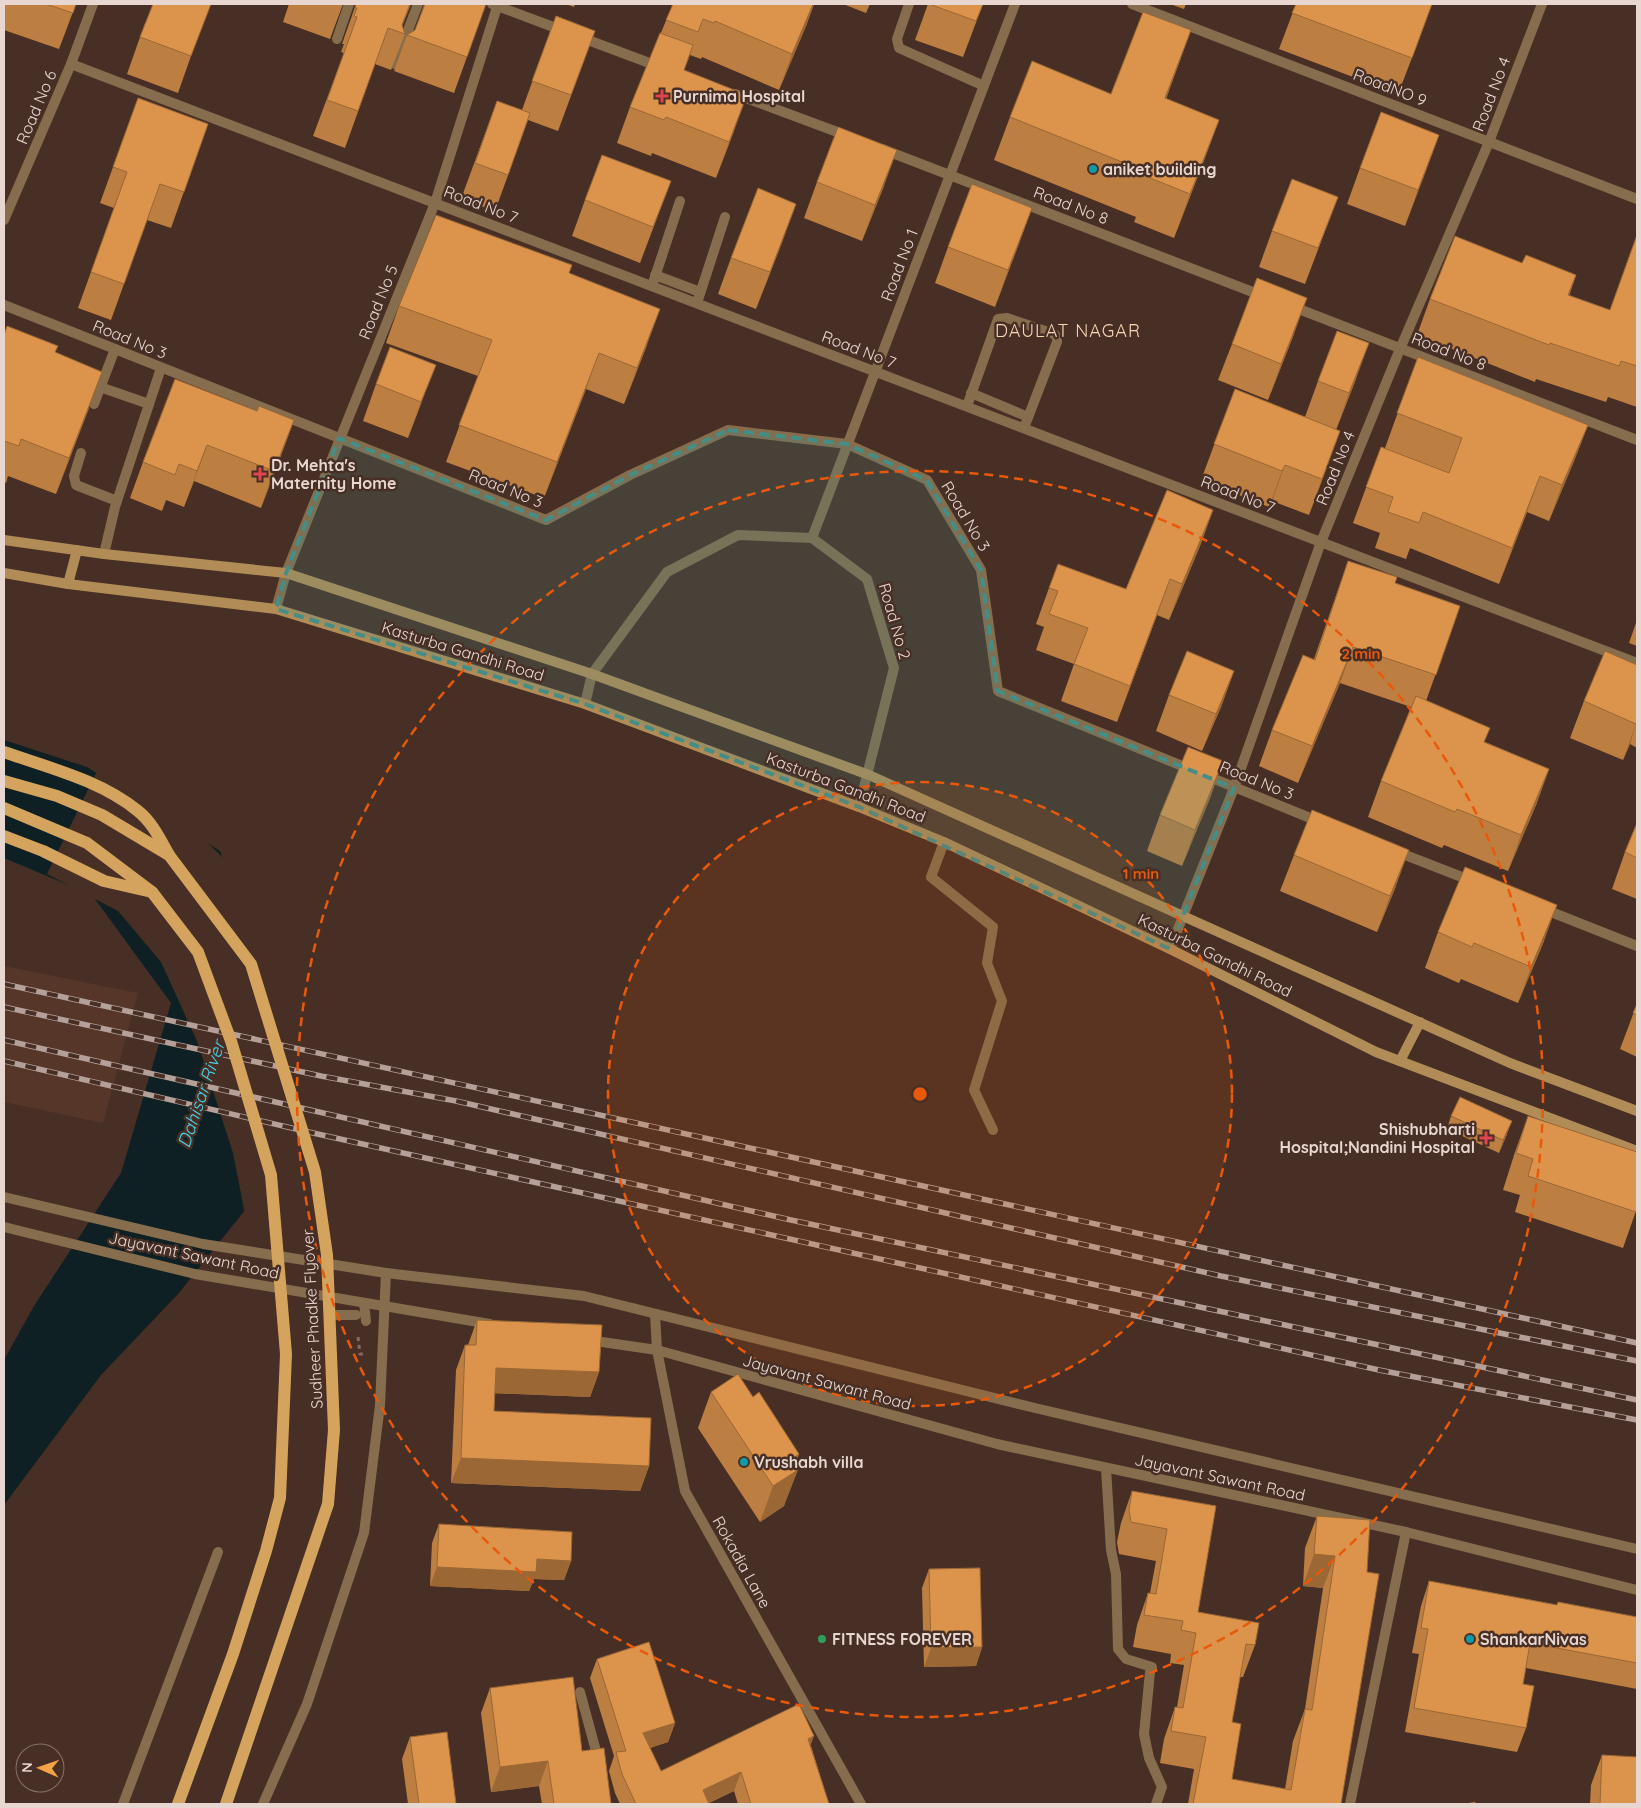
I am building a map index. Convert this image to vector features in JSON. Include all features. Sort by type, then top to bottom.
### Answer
[{"type":"main road","name":"Kasturba Gandhi Road","points":[[4,540],[104,554],[286,573],[592,674],[869,774],[1510,1063],[1637,1111]]},
{"type":"main road","points":[[68,584],[77,550]]},
{"type":"main road","name":"Kasturba Gandhi Road","points":[[4,573],[68,584],[276,609],[585,704],[859,807],[944,842],[1170,949],[1367,1047],[1637,1151]]},
{"type":"main road","points":[[4,752],[84,780],[114,796],[138,811],[156,831],[169,855]]},
{"type":"main road","name":"Sudheer Phadke Flyover","points":[[4,781],[57,796],[102,815],[169,855],[250,964],[315,1172],[328,1255],[334,1430],[328,1504],[226,1804]]},
{"type":"main road","name":"Sudheer Phadke Flyover","points":[[4,808],[86,844],[152,892],[198,952],[231,1041],[271,1175],[286,1354],[280,1498],[266,1552],[233,1654],[178,1804]]},
{"type":"main road","points":[[4,836],[43,851],[104,880],[152,892]]},
{"type":"main road","points":[[1400,1061],[1420,1022]]},
{"type":"street","name":"Road No 6","points":[[4,220],[71,64],[93,4]]},
{"type":"street","points":[[337,40],[349,4]]},
{"type":"street","points":[[395,64],[418,4]]},
{"type":"street","points":[[909,4],[897,39],[899,48],[984,86]]},
{"type":"street","name":"Road No 1","points":[[812,538],[1015,4]]},
{"type":"street","name":"RoadNO 9","points":[[1132,4],[1637,199]]},
{"type":"street","name":"Road No 4","points":[[1170,949],[1234,788],[1322,542],[1400,349],[1489,142],[1542,4]]},
{"type":"street","points":[[496,5],[673,71]]},
{"type":"street","name":"Road No 5","points":[[276,609],[286,573],[435,203],[496,5]]},
{"type":"street","name":"Road No 7","points":[[71,64],[1637,662]]},
{"type":"street","points":[[728,92],[858,140]]},
{"type":"street","name":"Road No 8","points":[[876,147],[1637,440]]},
{"type":"street","points":[[652,286],[680,201]]},
{"type":"street","points":[[697,303],[725,217]]},
{"type":"street","points":[[655,275],[700,292]]},
{"type":"street","name":"Road No 3","points":[[4,305],[546,520],[630,474],[728,430],[848,444],[927,480],[981,570],[998,691],[1334,827]]},
{"type":"street","points":[[966,406],[998,319],[1007,318],[1054,334],[1057,337],[1057,342],[1024,428]]},
{"type":"street","points":[[94,404],[114,349]]},
{"type":"street","points":[[104,554],[117,501],[161,368]]},
{"type":"street","points":[[100,387],[149,404]]},
{"type":"street","points":[[971,393],[1028,417]]},
{"type":"street","points":[[81,453],[74,476],[76,486],[117,501]]},
{"type":"street","points":[[585,704],[592,674],[667,572],[738,535],[812,538]]},
{"type":"street","name":"Road No 2","points":[[812,538],[867,580],[894,668],[869,774],[859,807]]},
{"type":"street","points":[[944,842],[931,878],[993,927],[987,963],[1002,1001],[974,1090],[993,1130]]},
{"type":"street","points":[[1380,845],[1481,885]]},
{"type":"street","points":[[1527,903],[1637,946]]},
{"type":"street","name":"Jayavant Sawant Road","points":[[4,1197],[44,1208],[203,1244],[386,1273],[584,1296],[1036,1408],[1637,1548]]},
{"type":"street","name":"Jayavant Sawant Road","points":[[4,1227],[195,1274],[502,1326]]},
{"type":"street","points":[[263,1804],[307,1704],[364,1533],[380,1405],[386,1273]]},
{"type":"street","points":[[364,1303],[366,1322]]},
{"type":"street","name":"Rokadia Lane","points":[[655,1314],[657,1350],[685,1491],[861,1804]]},
{"type":"street","points":[[330,1315],[356,1315]]},
{"type":"street","name":"Jayavant Sawant Road","points":[[579,1338],[657,1350],[997,1444],[1406,1532],[1637,1590]]},
{"type":"street","points":[[1106,1468],[1111,1550],[1116,1574],[1118,1649],[1126,1659],[1152,1667],[1144,1734],[1149,1758],[1162,1787],[1156,1804]]},
{"type":"street","points":[[1350,1804],[1406,1532]]},
{"type":"street","points":[[124,1804],[218,1552]]},
{"type":"street","points":[[580,1692],[603,1776]]},
{"type":"highlighted area","points":[[728,430],[847,444],[927,480],[981,570],[998,691],[1234,788],[1170,949],[859,807],[585,704],[276,609],[286,573],[339,438],[546,520],[630,475]]},
{"type":"shaded area","points":[[4,966],[138,993],[103,1123],[4,1102]]},
{"type":"water","name":"Dahisar River","points":[[4,740],[87,767],[220,851],[284,1020],[257,1195],[179,1293],[101,1375],[4,1505],[4,1360],[34,1306],[121,1173],[171,1003],[92,895],[4,858]]},
{"type":"pier","points":[[97,771],[201,836],[226,861],[286,1020],[259,1195],[245,1214],[233,1153],[197,1041],[161,962],[118,911],[47,874]]},
{"type":"building","points":[[46,4],[76,4],[73,13]]},
{"type":"building","points":[[153,4],[211,4],[191,56],[140,37]]},
{"type":"building","points":[[356,4],[410,4],[402,25],[405,34],[388,28],[358,111],[327,100],[357,17],[354,16],[357,8],[355,8]]},
{"type":"building","points":[[425,4],[486,4],[467,57],[407,35],[415,30]]},
{"type":"building","points":[[673,4],[813,4],[792,54],[715,21],[714,23],[703,19],[698,32],[666,20]]},
{"type":"building","points":[[929,4],[983,4],[976,21]]},
{"type":"building","points":[[1296,4],[1432,4],[1412,58],[1292,13]]},
{"type":"building","points":[[1143,12],[1191,30],[1165,98],[1219,120],[1190,194],[1150,178],[1152,174],[1010,117],[1032,61],[1111,94]]},
{"type":"building","points":[[556,16],[595,31],[571,95],[532,81]]},
{"type":"building","points":[[660,33],[693,45],[684,70],[747,95],[729,142],[666,117],[664,120],[630,107]]},
{"type":"building","points":[[138,98],[208,124],[184,192],[160,184],[124,284],[91,272],[127,172],[113,167]]},
{"type":"building","points":[[497,101],[530,113],[508,175],[475,163]]},
{"type":"building","points":[[1381,112],[1439,135],[1418,190],[1360,168]]},
{"type":"building","points":[[838,127],[897,150],[875,205],[817,182]]},
{"type":"building","points":[[602,155],[671,181],[653,227],[585,200]]},
{"type":"building","points":[[1292,179],[1338,197],[1318,248],[1272,231]]},
{"type":"building","points":[[972,184],[1032,208],[1008,270],[948,247]]},
{"type":"building","points":[[758,188],[796,204],[770,272],[731,258]]},
{"type":"building","points":[[436,215],[572,265],[569,273],[660,309],[637,368],[599,353],[557,462],[459,425],[492,340],[399,306]]},
{"type":"building","points":[[1637,235],[1637,366],[1621,361],[1619,366],[1550,343],[1549,345],[1430,299],[1455,236],[1522,263],[1526,255],[1576,275],[1568,295],[1610,310]]},
{"type":"building","points":[[1257,278],[1307,298],[1281,364],[1232,344]]},
{"type":"building","points":[[7,326],[58,346],[55,352],[102,372],[69,458],[21,439],[19,446],[4,441],[4,335]]},
{"type":"building","points":[[1337,331],[1369,343],[1349,393],[1318,381]]},
{"type":"building","points":[[390,347],[436,365],[421,402],[376,384]]},
{"type":"building","points":[[1418,357],[1588,425],[1562,485],[1540,476],[1512,548],[1423,512],[1419,523],[1388,512],[1393,497],[1366,487],[1381,447],[1449,473],[1462,438],[1397,413]]},
{"type":"building","points":[[175,379],[257,411],[259,406],[294,420],[274,471],[207,445],[197,471],[179,464],[175,475],[143,462]]},
{"type":"building","points":[[1235,389],[1340,431],[1322,479],[1285,465],[1282,471],[1214,444]]},
{"type":"building","points":[[1167,490],[1213,510],[1182,584],[1170,579],[1130,686],[1074,664],[1088,628],[1049,614],[1058,591],[1049,588],[1058,564],[1126,589]]},
{"type":"building","points":[[1348,561],[1397,577],[1395,583],[1460,606],[1436,675],[1353,647],[1312,746],[1272,730],[1303,655],[1315,660]]},
{"type":"building","points":[[1187,651],[1234,671],[1216,714],[1169,695]]},
{"type":"building","points":[[1605,651],[1637,665],[1636,724],[1584,701]]},
{"type":"building","points":[[1416,696],[1490,728],[1484,742],[1549,769],[1521,835],[1457,809],[1455,812],[1381,781]]},
{"type":"building","points":[[1188,747],[1223,761],[1195,830],[1160,815]]},
{"type":"building","points":[[1312,810],[1409,850],[1390,896],[1294,855]]},
{"type":"building","points":[[1637,823],[1637,858],[1625,852]]},
{"type":"building","points":[[1465,867],[1557,905],[1531,967],[1474,943],[1472,947],[1438,932]]},
{"type":"building","points":[[1637,1004],[1637,1015],[1633,1013]]},
{"type":"building","points":[[1460,1097],[1512,1121],[1503,1140],[1451,1116]]},
{"type":"building","points":[[1528,1116],[1637,1152],[1636,1212],[1528,1176],[1533,1159],[1516,1153]]},
{"type":"building","points":[[477,1320],[602,1325],[599,1372],[496,1368],[494,1411],[651,1418],[649,1466],[461,1458],[465,1345],[476,1345]]},
{"type":"building","points":[[738,1374],[753,1397],[759,1392],[799,1454],[791,1460],[798,1470],[773,1486],[711,1392]]},
{"type":"building","points":[[1132,1491],[1216,1506],[1198,1612],[1259,1623],[1255,1645],[1246,1644],[1232,1722],[1241,1724],[1232,1779],[1291,1790],[1305,1709],[1312,1710],[1335,1556],[1314,1554],[1317,1516],[1370,1520],[1367,1572],[1379,1574],[1341,1804],[1193,1804],[1206,1737],[1171,1731],[1175,1707],[1183,1708],[1196,1633],[1181,1630],[1183,1621],[1144,1615],[1148,1593],[1156,1594],[1167,1529],[1131,1522],[1129,1510]]},
{"type":"building","points":[[439,1524],[572,1532],[571,1561],[537,1559],[536,1572],[437,1567]]},
{"type":"building","points":[[980,1568],[982,1647],[931,1648],[929,1569]]},
{"type":"building","points":[[1429,1581],[1557,1605],[1558,1602],[1637,1617],[1637,1663],[1530,1643],[1523,1684],[1534,1686],[1526,1728],[1414,1708],[1428,1629],[1421,1628]]},
{"type":"building","points":[[649,1642],[675,1723],[643,1733],[661,1771],[799,1704],[814,1736],[808,1739],[829,1804],[751,1804],[741,1772],[703,1790],[709,1804],[636,1804],[622,1774],[616,1752],[626,1751],[597,1659]]},
{"type":"building","points":[[573,1677],[582,1751],[604,1748],[611,1804],[554,1804],[548,1761],[500,1767],[490,1688]]},
{"type":"building","points":[[447,1732],[456,1804],[419,1804],[410,1737]]},
{"type":"building","points":[[1602,1755],[1637,1757],[1637,1804],[1600,1804]]},
{"type":"railway","points":[[4,984],[1637,1343]]},
{"type":"railway","points":[[4,1007],[321,1076],[456,1101],[1221,1276],[1637,1361]]},
{"type":"railway","points":[[4,1040],[791,1220],[1637,1400]]},
{"type":"railway","points":[[4,1061],[313,1133],[1379,1370],[1637,1420]]},
{"type":"place","name":"Purnima Hospital","points":[[662,96]]},
{"type":"place","name":"aniket building","points":[[1093,169]]},
{"type":"place","name":"Dr. Mehta's Maternity Home","points":[[260,474]]},
{"type":"place","name":"Shishubharti Hospital;Nandini Hospital","points":[[1486,1138]]},
{"type":"place","name":"Vrushabh villa","points":[[744,1462]]},
{"type":"place","name":"FITNESS FOREVER","points":[[822,1639]]},
{"type":"place","name":"ShankarNivas","points":[[1470,1639]]},
{"type":"district","name":"DAULAT NAGAR","points":[[1068,330]]}]
